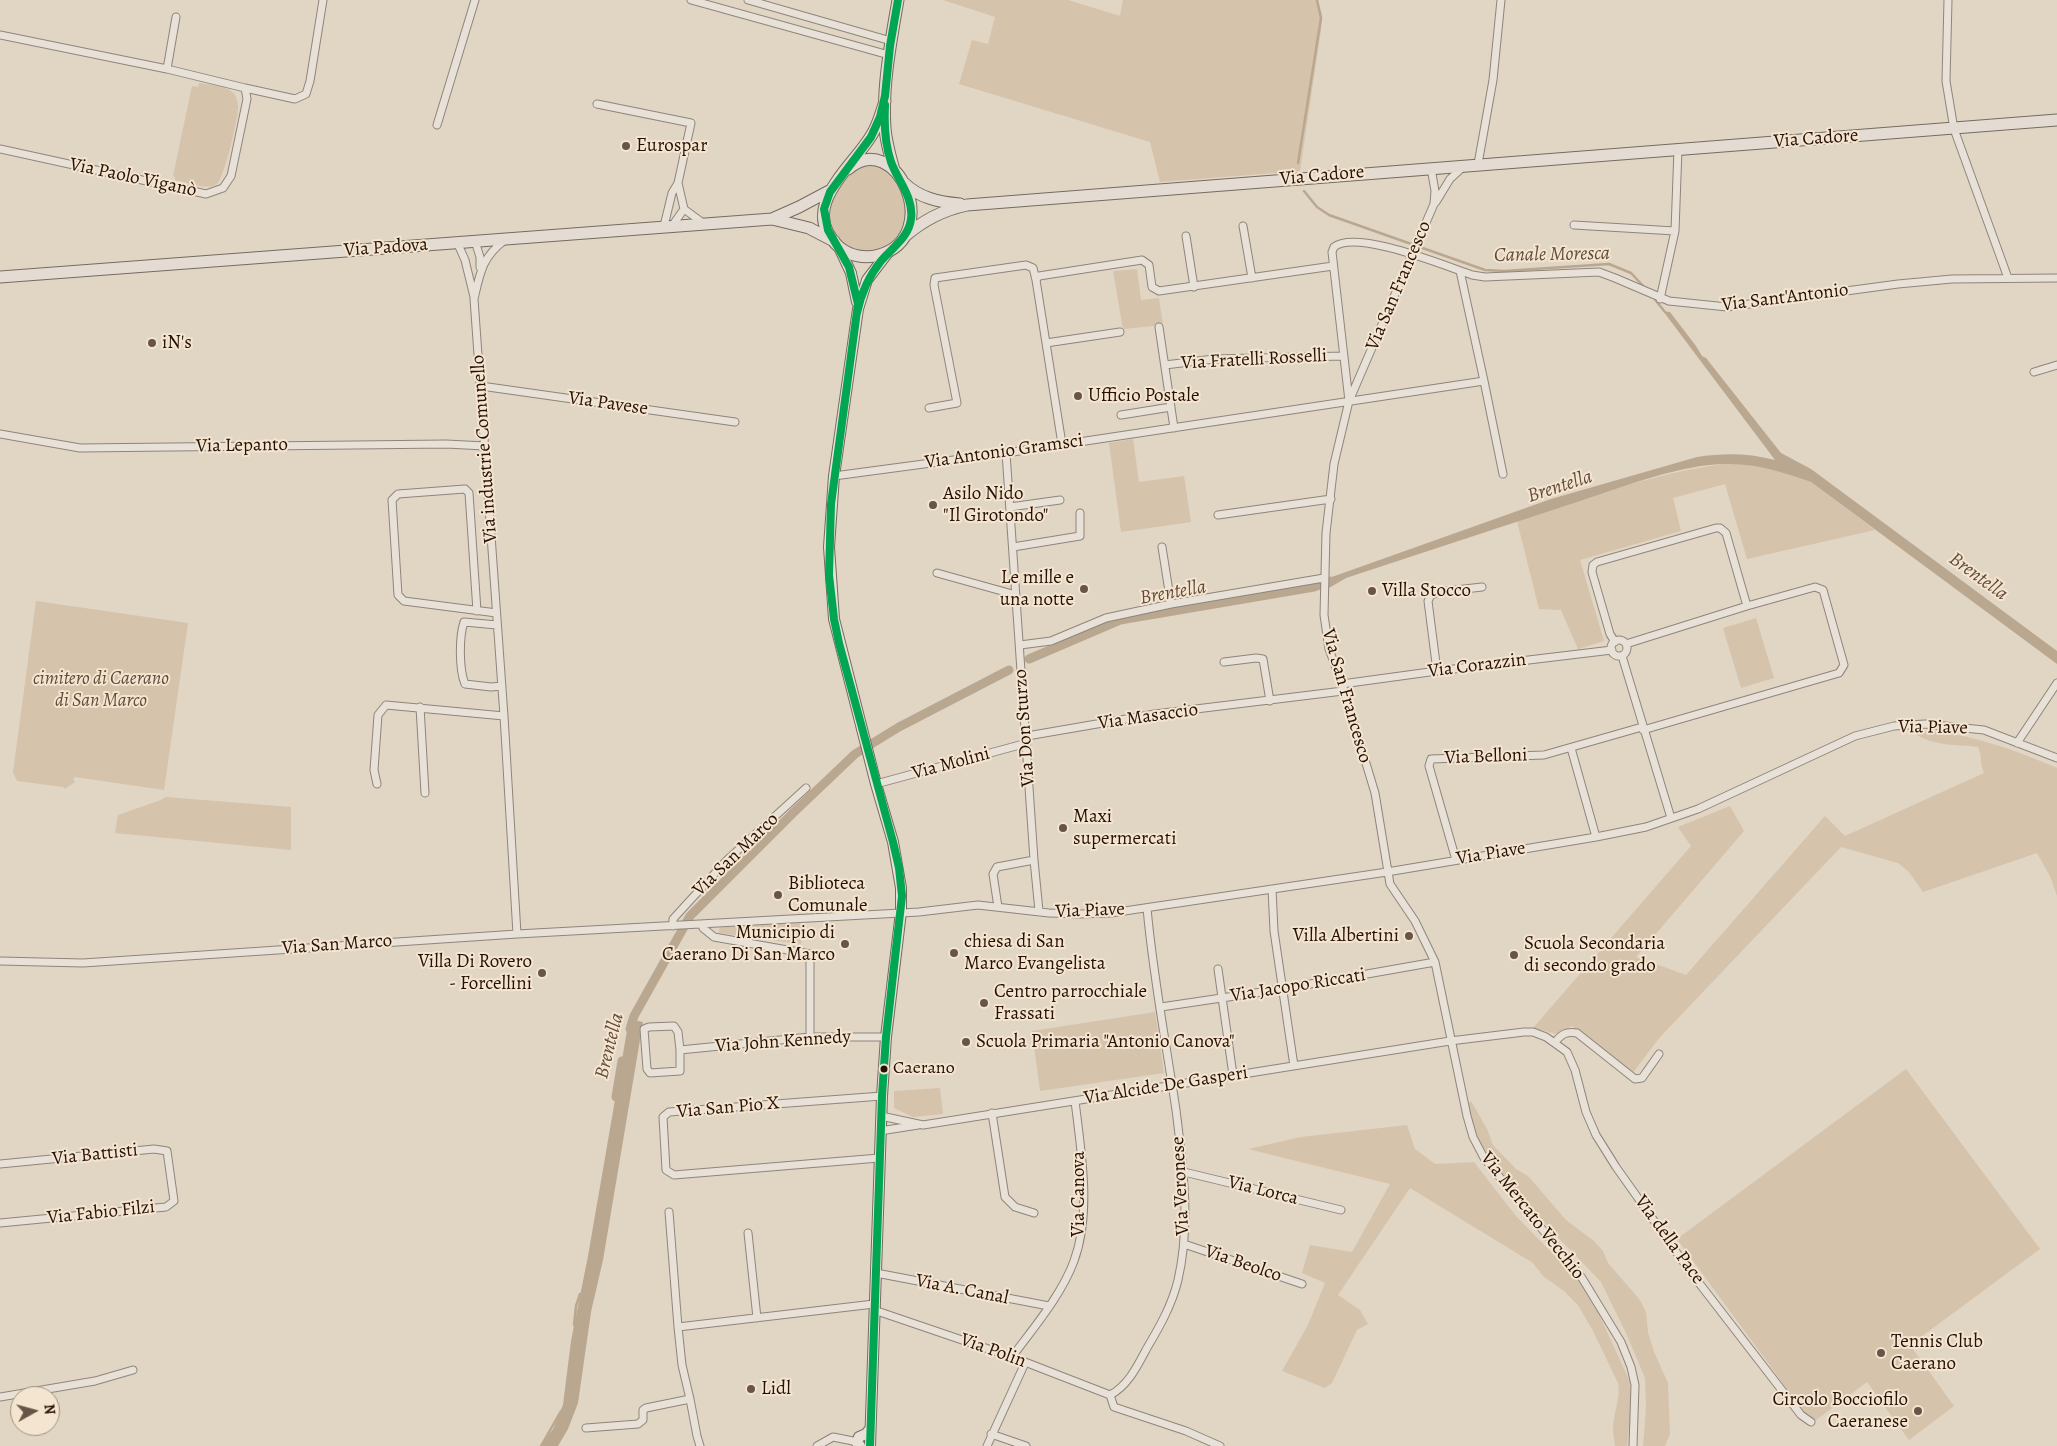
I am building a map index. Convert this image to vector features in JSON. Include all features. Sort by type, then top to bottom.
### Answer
[{"type":"main road","points":[[865,1441],[876,1273],[882,1096],[886,1037],[901,912],[902,888],[899,868],[839,643],[831,603],[829,548],[834,476],[858,310],[867,280],[904,237],[910,226],[912,211],[906,192],[897,175],[886,134],[885,101],[889,55],[898,0]]},
{"type":"main road","points":[[858,310],[853,280],[836,244],[827,231],[824,215],[825,203],[831,190],[872,136],[885,101]]},
{"type":"main road","name":"Via Cadore","points":[[904,237],[941,212],[967,205],[1435,167],[2057,120]]},
{"type":"main road","points":[[848,169],[858,162],[872,159],[886,163],[897,175]]},
{"type":"main road","name":"Via Cadore","points":[[897,175],[913,190],[926,197],[967,205]]},
{"type":"main road","name":"Via Padova","points":[[0,278],[772,218],[799,207],[831,190]]},
{"type":"main road","name":"Via Padova","points":[[772,218],[810,228],[836,244]]},
{"type":"main road","points":[[836,244],[846,252],[865,257],[876,256],[890,251]]},
{"type":"street","points":[[0,35],[167,69],[295,99],[306,94],[310,81],[323,0]]},
{"type":"street","points":[[437,125],[475,0]]},
{"type":"street","points":[[691,0],[889,55]]},
{"type":"street","points":[[748,0],[770,3],[891,40]]},
{"type":"street","points":[[1478,164],[1493,80],[1502,0]]},
{"type":"street","points":[[1948,0],[1946,81],[1954,129],[2008,278]]},
{"type":"street","points":[[167,69],[176,17]]},
{"type":"street","name":"Via Paolo Viganò","points":[[0,149],[206,194],[222,188],[231,176],[247,99],[245,88]]},
{"type":"street","points":[[597,104],[691,123],[678,182],[672,193],[668,226]]},
{"type":"street","points":[[1660,299],[1675,231],[1678,149]]},
{"type":"street","points":[[1434,204],[1446,184],[1466,165]]},
{"type":"street","points":[[1435,167],[1446,175],[1446,184]]},
{"type":"street","name":"Via San Francesco","points":[[1387,872],[1375,793],[1343,688],[1329,650],[1324,615],[1326,533],[1339,438],[1349,401],[1434,204],[1435,167]]},
{"type":"street","points":[[678,182],[684,208],[703,224]]},
{"type":"street","points":[[668,226],[684,208]]},
{"type":"street","points":[[1243,226],[1252,278]]},
{"type":"street","points":[[1574,226],[1675,231]]},
{"type":"street","points":[[1186,236],[1194,287]]},
{"type":"street","points":[[480,274],[485,258],[494,248],[508,238]]},
{"type":"street","points":[[476,241],[480,257],[480,274]]},
{"type":"street","points":[[458,242],[465,260],[474,299]]},
{"type":"street","name":"Via Fratelli Rosselli","points":[[1349,401],[1333,266],[1332,252],[1334,247],[1342,243],[1367,244],[1413,253]]},
{"type":"street","name":"Via Sant'Antonio","points":[[1413,253],[1460,271],[1485,277],[1506,278],[1599,272],[1660,299],[1676,303],[1727,307],[1898,284],[1952,279],[2057,278]]},
{"type":"street","points":[[1036,280],[1042,274],[1139,260],[1149,265],[1152,287],[1159,291],[1333,266]]},
{"type":"street","points":[[929,408],[957,404],[934,285],[935,278],[1026,265],[1033,268],[1036,280],[1062,444]]},
{"type":"street","points":[[1460,271],[1503,474]]},
{"type":"street","name":"Via industrie Comunello","points":[[480,274],[474,299],[504,716],[516,934]]},
{"type":"street","points":[[1159,327],[1174,428]]},
{"type":"street","points":[[1046,343],[1120,332]]},
{"type":"street","name":"Via Fratelli Rosselli","points":[[1165,366],[1214,359],[1344,356]]},
{"type":"street","points":[[2034,372],[2057,365]]},
{"type":"street","points":[[1349,401],[1484,381]]},
{"type":"street","name":"Via Pavese","points":[[480,386],[735,422]]},
{"type":"street","name":"Via Antonio Gramsci","points":[[834,476],[1006,453],[1349,401]]},
{"type":"street","points":[[1121,415],[1171,407]]},
{"type":"street","name":"Via Lepanto","points":[[0,434],[80,448],[446,444],[485,446]]},
{"type":"street","name":"Via Don Sturzo","points":[[1006,453],[1039,911]]},
{"type":"street","points":[[478,611],[469,493],[465,489],[398,494],[392,500],[398,595],[404,601],[478,611],[496,613]]},
{"type":"street","points":[[1218,515],[1331,499]]},
{"type":"street","points":[[1010,507],[1060,500]]},
{"type":"street","points":[[1013,547],[1080,536],[1080,513]]},
{"type":"street","points":[[1615,642],[1610,634],[1592,572],[1593,565],[1597,562],[1716,528],[1720,528],[1726,533],[1747,606]]},
{"type":"street","points":[[1162,547],[1171,604]]},
{"type":"street","points":[[937,573],[1016,595]]},
{"type":"street","points":[[1020,645],[1051,640],[1106,618],[1171,604],[1324,578]]},
{"type":"street","name":"Via Belloni","points":[[1456,860],[1429,761],[1433,759],[1544,755],[1839,673],[1844,665],[1823,590],[1815,586],[1626,644]]},
{"type":"street","points":[[1437,671],[1428,601],[1431,595],[1438,592],[1482,587]]},
{"type":"street","points":[[497,625],[464,622],[462,630],[461,676],[466,684],[491,687],[502,686]]},
{"type":"street","points":[[1615,642],[1621,640],[1626,644],[1627,650],[1622,656]]},
{"type":"street","points":[[1615,642],[1612,650],[1616,655],[1622,656]]},
{"type":"street","name":"Via Corazzin","points":[[1343,688],[1437,671],[1612,650]]},
{"type":"street","points":[[1622,656],[1642,729],[1671,818]]},
{"type":"street","points":[[1224,662],[1256,658],[1263,659],[1270,700]]},
{"type":"street","points":[[2017,743],[2057,683]]},
{"type":"street","name":"Via Masaccio","points":[[1027,740],[1155,714],[1270,700],[1343,688]]},
{"type":"street","points":[[377,784],[374,770],[378,714],[386,704],[504,716]]},
{"type":"street","points":[[420,707],[425,793]]},
{"type":"street","name":"Via Piave","points":[[678,925],[901,912],[978,905],[1080,914],[1147,908],[1387,872],[1646,827],[1698,809],[1855,736],[1894,726],[1925,724],[1984,730],[2057,758]]},
{"type":"street","name":"Via Molini","points":[[876,784],[1027,740]]},
{"type":"street","points":[[1571,748],[1596,837]]},
{"type":"street","name":"Via San Marco","points":[[678,925],[673,919],[724,863],[806,788]]},
{"type":"street","points":[[998,907],[993,874],[994,869],[1034,860]]},
{"type":"street","name":"Via Mercato Vecchio","points":[[1387,872],[1390,884],[1415,921],[1436,962],[1450,1041],[1473,1137],[1484,1158],[1582,1278],[1621,1342],[1635,1385],[1633,1446]]},
{"type":"street","points":[[1272,889],[1274,931],[1294,1066]]},
{"type":"street","name":"Via Veronese","points":[[1110,1395],[1120,1390],[1136,1368],[1169,1307],[1178,1279],[1184,1244],[1184,1172],[1147,908]]},
{"type":"street","points":[[700,924],[702,928],[714,937],[810,954],[810,1038]]},
{"type":"street","name":"Via San Marco","points":[[0,961],[83,963],[678,925]]},
{"type":"street","name":"Via Jacopo Riccati","points":[[1161,1007],[1282,989],[1436,962]]},
{"type":"street","points":[[1218,969],[1233,1075]]},
{"type":"street","points":[[674,1026],[678,1032],[680,1050],[680,1071],[673,1073],[650,1073],[646,1069],[644,1029],[674,1026]]},
{"type":"street","name":"Via della Pace","points":[[1450,1041],[1524,1032],[1540,1035],[1555,1042],[1567,1052],[1575,1070],[1586,1112],[1596,1135],[1616,1167],[1689,1270],[1801,1415],[1811,1422]]},
{"type":"street","points":[[1555,1042],[1561,1034],[1576,1033],[1635,1079],[1642,1078],[1659,1054]]},
{"type":"street","name":"Via John Kennedy","points":[[680,1050],[810,1038],[886,1037]]},
{"type":"street","name":"Via Alcide De Gasperi","points":[[881,1116],[923,1125],[1450,1041]]},
{"type":"street","name":"Via San Pio X","points":[[879,1158],[674,1175],[666,1170],[663,1117],[670,1112],[882,1096]]},
{"type":"street","name":"Via Canova","points":[[1012,1357],[1049,1306],[1074,1263],[1079,1246],[1082,1225],[1083,1184],[1075,1101]]},
{"type":"street","points":[[992,1113],[1005,1197],[1015,1207],[1034,1213]]},
{"type":"street","points":[[880,1131],[923,1125]]},
{"type":"street","name":"Via Battisti","points":[[0,1164],[154,1149],[166,1151],[172,1175]]},
{"type":"street","name":"Via Lorca","points":[[1184,1172],[1341,1210]]},
{"type":"street","name":"Via Fabio Filzi","points":[[0,1222],[166,1207],[174,1201],[172,1175]]},
{"type":"street","points":[[669,1212],[682,1365],[700,1446]]},
{"type":"street","points":[[748,1233],[758,1318]]},
{"type":"street","name":"Via Beolco","points":[[1184,1244],[1302,1284]]},
{"type":"street","name":"Via A. Canal","points":[[876,1273],[1049,1306]]},
{"type":"street","points":[[678,1327],[874,1307]]},
{"type":"street","name":"Via Polin","points":[[874,1307],[1110,1395],[1114,1407],[1186,1431],[1220,1446]]},
{"type":"street","points":[[987,1446],[1025,1363]]},
{"type":"street","points":[[0,1397],[95,1381],[133,1370]]},
{"type":"street","points":[[586,1428],[641,1423],[643,1410],[646,1408],[690,1399]]},
{"type":"street","points":[[992,1434],[1026,1446]]},
{"type":"street","points":[[817,1446],[834,1438],[865,1441]]},
{"type":"green space","points":[[943,0],[1068,0],[1120,16],[1123,0],[1317,0],[1322,14],[1321,30],[1300,171],[1160,182],[1150,142],[959,84],[972,40],[988,44],[995,17]]},
{"type":"green space","points":[[199,83],[228,89],[235,95],[238,105],[234,134],[220,180],[217,184],[208,187],[175,180],[173,176],[192,86],[198,87]]},
{"type":"green space","points":[[869,165],[885,171],[896,184],[902,195],[905,217],[902,228],[896,238],[887,245],[876,249],[854,249],[844,244],[836,235],[832,225],[832,203],[842,183],[859,168]]},
{"type":"green space","points":[[1137,269],[1141,300],[1159,298],[1163,325],[1123,329],[1113,271]]},
{"type":"green space","points":[[1133,439],[1139,482],[1184,476],[1191,522],[1121,532],[1109,443]]},
{"type":"green space","points":[[1724,464],[1750,464],[1811,482],[1875,530],[1747,559],[1725,484],[1673,498],[1681,531],[1580,560],[1604,641],[1578,649],[1561,610],[1539,609],[1517,521],[1645,480]]},
{"type":"green space","name":"cimitero di Caerano di San Marco","points":[[36,601],[188,623],[164,790],[75,777],[73,779],[75,782],[65,789],[63,787],[17,781],[13,772]]},
{"type":"green space","points":[[1756,618],[1774,678],[1741,688],[1723,628]]},
{"type":"green space","points":[[1931,731],[1964,736],[1995,745],[2057,768],[2057,896],[2051,878],[2037,853],[1923,892],[1909,872],[1898,863],[1841,847],[1660,1037],[1632,1074],[1572,1026],[1557,1034],[1533,1028],[1691,846],[1678,827],[1730,806],[1744,831],[1636,957],[1686,975],[1825,816],[1845,836],[1984,773],[1978,747],[1937,743],[1914,733]]},
{"type":"green space","points":[[166,797],[291,807],[291,850],[115,833],[118,815]]},
{"type":"green space","points":[[800,923],[802,928],[798,931],[798,935],[802,940],[801,944],[719,933],[719,929],[722,927]]},
{"type":"green space","points":[[1155,1012],[1164,1073],[1040,1091],[1032,1031]]},
{"type":"green space","points":[[1906,1069],[2040,1249],[1910,1345],[1954,1406],[1909,1440],[1867,1382],[1812,1423],[1677,1239]]},
{"type":"green space","points":[[940,1088],[943,1114],[913,1117],[894,1108],[894,1091]]},
{"type":"green space","points":[[1471,1101],[1487,1129],[1493,1145],[1516,1169],[1528,1176],[1566,1220],[1594,1241],[1603,1251],[1608,1263],[1640,1300],[1646,1312],[1648,1332],[1654,1352],[1668,1383],[1670,1434],[1665,1446],[1643,1446],[1646,1408],[1645,1378],[1601,1282],[1528,1206],[1495,1165],[1478,1140],[1468,1105]]},
{"type":"green space","points":[[1407,1125],[1415,1149],[1435,1164],[1474,1162],[1516,1216],[1588,1290],[1630,1382],[1631,1408],[1627,1446],[1615,1446],[1614,1441],[1613,1426],[1619,1394],[1618,1383],[1592,1329],[1578,1305],[1564,1291],[1543,1276],[1533,1263],[1410,1188],[1338,1295],[1360,1310],[1368,1324],[1357,1330],[1332,1383],[1325,1388],[1282,1371],[1308,1325],[1325,1283],[1302,1273],[1310,1245],[1352,1252],[1390,1184],[1248,1149],[1301,1137]]},
{"type":"shaded area","points":[[1663,311],[1670,312],[1702,356],[1706,358],[1781,453],[1811,469],[2057,651],[2057,664],[1811,482],[1748,465],[1709,465],[1654,477],[1346,578],[1329,588],[1329,578],[1551,499],[1697,457],[1736,454],[1775,460]]},
{"type":"shaded area","points":[[629,1019],[643,1022],[603,1260],[591,1312],[578,1403],[568,1429],[558,1446],[540,1446],[553,1429],[563,1405],[571,1341],[588,1256]]},
{"type":"waterway","name":"Canale Moresca","points":[[1298,163],[1321,18],[1317,0]]},
{"type":"waterway","name":"Canale Moresca","points":[[1304,191],[1317,207],[1329,215],[1485,270],[1504,271],[1609,264],[1631,273],[1646,289]]},
{"type":"waterway","name":"Canale Moresca","points":[[1653,297],[1665,312]]},
{"type":"waterway","name":"Brentella","points":[[1029,659],[1120,620],[1314,587],[1331,581]]},
{"type":"waterway","name":"Brentella","points":[[630,1029],[634,1016],[690,916],[855,754],[899,727],[1009,670]]},
{"type":"waterway","name":"Brentella","points":[[616,1097],[622,1061]]},
{"type":"waterway","points":[[574,1325],[576,1306],[580,1294]]},
{"type":"waterway","points":[[541,1446],[561,1411]]},
{"type":"transit line","points":[[870,1446],[882,1096],[886,1037],[902,896],[899,868],[893,842],[839,643],[829,575],[831,504],[858,304],[849,267],[828,230],[824,209],[830,192],[871,137],[880,117],[885,96],[890,46],[898,0]]},
{"type":"transit line","points":[[857,313],[863,292],[872,273],[904,237],[911,219],[908,197],[894,169],[887,148],[885,105]]},
{"type":"place","name":"Eurospar","points":[[626,146]]},
{"type":"place","name":"iN's","points":[[152,343]]},
{"type":"place","name":"Ufficio Postale","points":[[1078,396]]},
{"type":"place","name":"Asilo Nido \"Il Girotondo\"","points":[[933,505]]},
{"type":"place","name":"Le mille e una notte","points":[[1084,589]]},
{"type":"place","name":"Villa Stocco","points":[[1372,591]]},
{"type":"place","name":"Maxi supermercati","points":[[1063,828]]},
{"type":"place","name":"Biblioteca Comunale","points":[[778,895]]},
{"type":"place","name":"Villa Albertini","points":[[1409,936]]},
{"type":"place","name":"Municipio di Caerano Di San Marco","points":[[845,944]]},
{"type":"place","name":"chiesa di San Marco Evangelista","points":[[954,953]]},
{"type":"place","name":"Scuola Secondaria di secondo grado","points":[[1514,955]]},
{"type":"place","name":"Villa Di Rovero - Forcellini","points":[[542,973]]},
{"type":"place","name":"Centro parrocchiale Frassati","points":[[984,1003]]},
{"type":"place","name":"Scuola Primaria \"Antonio Canova\"","points":[[966,1042]]},
{"type":"place","name":"Caerano","points":[[884,1069]]},
{"type":"place","name":"Tennis Club Caerano","points":[[1881,1353]]},
{"type":"place","name":"Lidl","points":[[751,1389]]},
{"type":"place","name":"Circolo Bocciofilo Caeranese","points":[[1918,1411]]}]
